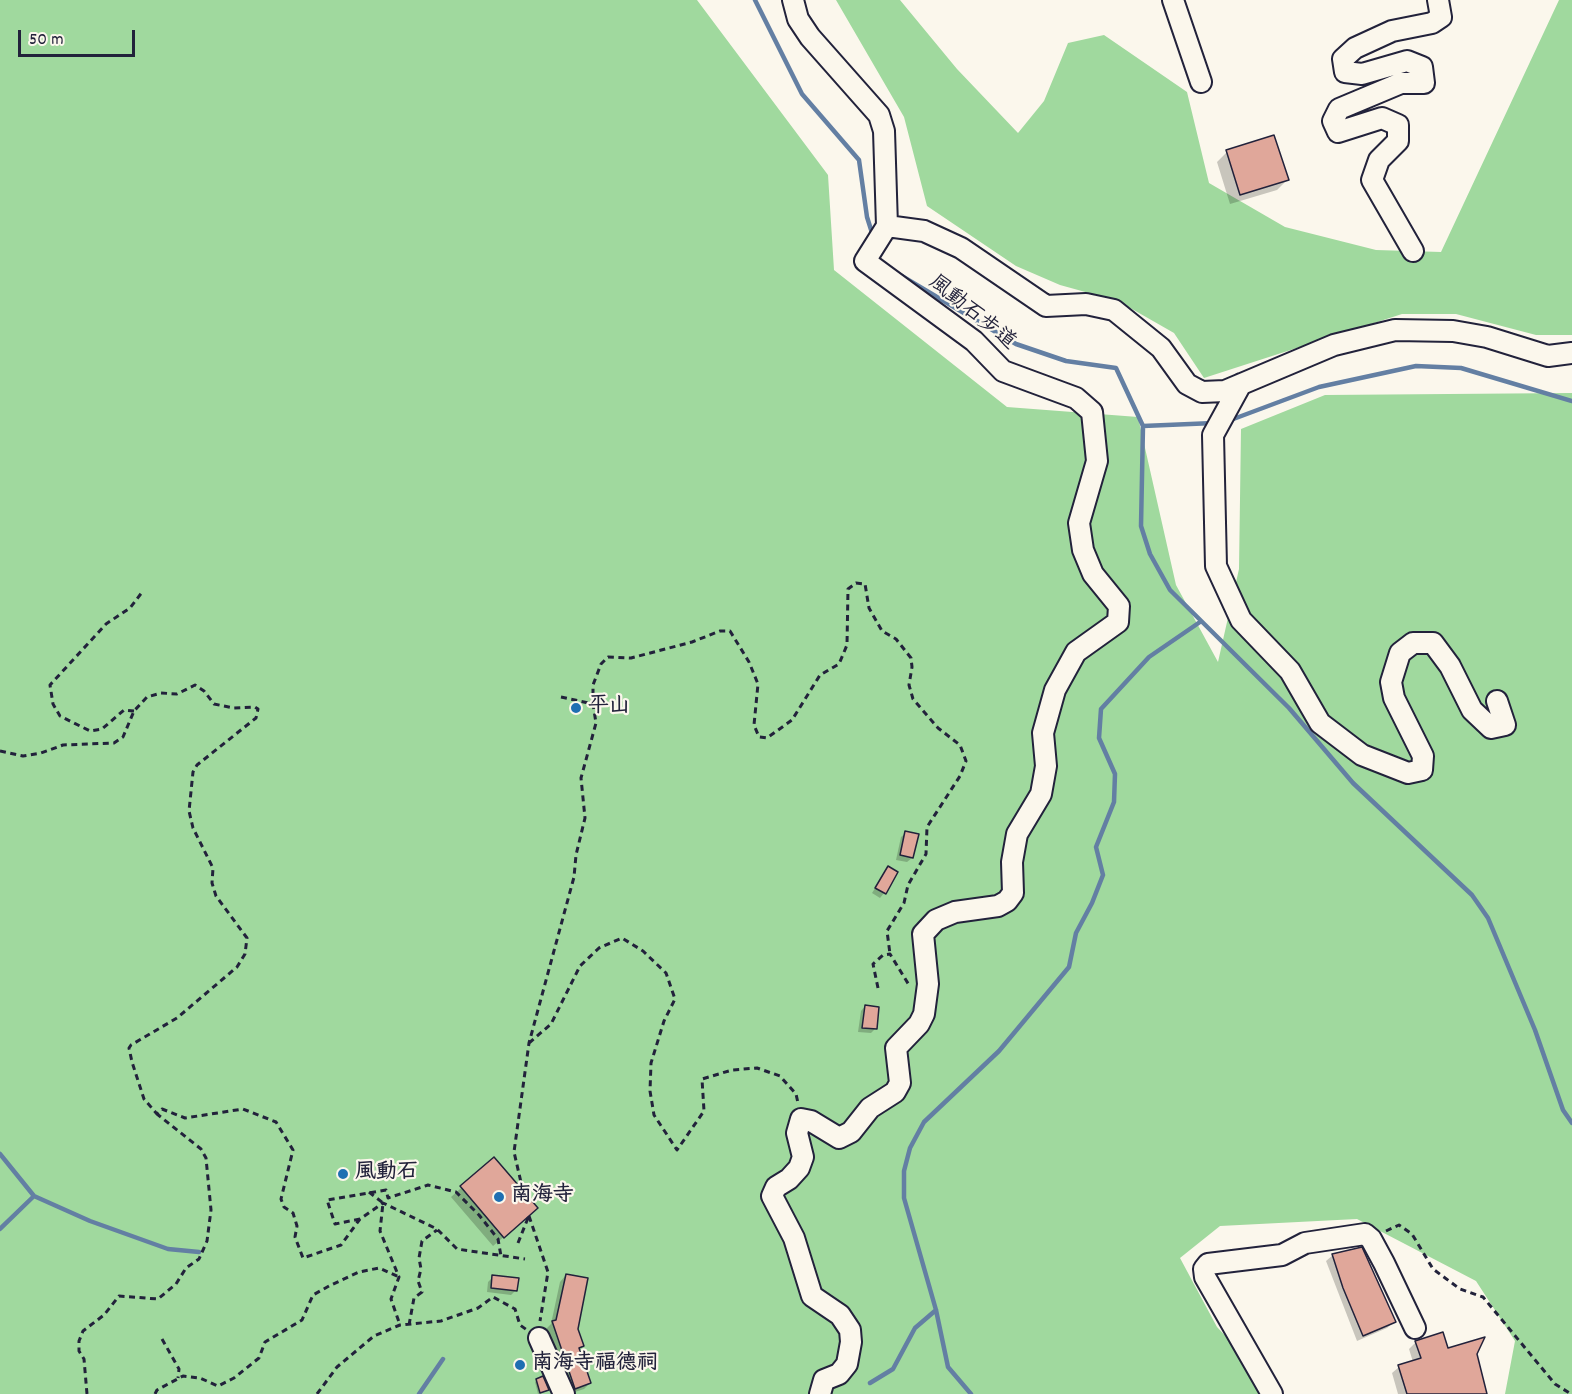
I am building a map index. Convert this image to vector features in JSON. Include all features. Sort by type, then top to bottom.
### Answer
[{"type":"street","points":[[793,0],[798,20],[810,37],[879,115],[884,131],[887,226],[924,231],[961,249],[1046,306],[1086,304],[1114,310],[1161,348],[1187,384],[1202,392],[1225,391],[1334,345],[1395,330],[1453,331],[1487,337],[1548,356],[1572,353]]},
{"type":"street","points":[[1173,0],[1201,82]]},
{"type":"street","points":[[1413,251],[1372,180],[1379,160],[1398,141],[1398,125],[1382,118],[1338,132],[1333,121],[1339,109],[1401,83],[1424,83],[1422,67],[1407,61],[1362,74],[1344,72],[1343,59],[1355,48],[1392,31],[1432,24],[1441,17],[1438,0]]},
{"type":"street","name":"風動石步道","points":[[801,1119],[811,1121],[839,1138],[851,1132],[870,1108],[895,1092],[900,1083],[896,1048],[920,1024],[924,1014],[928,984],[923,934],[936,920],[955,912],[998,906],[1008,901],[1013,893],[1012,862],[1017,834],[1041,794],[1046,766],[1043,733],[1055,690],[1076,652],[1118,622],[1119,606],[1094,574],[1083,550],[1079,523],[1097,461],[1092,412],[1076,398],[1003,371],[974,341],[865,261],[887,226]]},
{"type":"street","points":[[1241,384],[1214,433],[1216,566],[1219,578],[1241,620],[1290,671],[1320,723],[1362,755],[1408,774],[1422,770],[1423,756],[1395,698],[1390,682],[1400,653],[1413,643],[1433,643],[1450,666],[1472,710],[1491,729],[1505,725],[1497,700]]},
{"type":"street","points":[[801,1119],[797,1133],[803,1157],[799,1168],[789,1179],[776,1187],[772,1196],[798,1247],[812,1296],[840,1315],[850,1330],[852,1342],[847,1364],[839,1374],[824,1380],[820,1394]]},
{"type":"street","points":[[1272,1394],[1205,1277],[1204,1269],[1208,1264],[1282,1255],[1305,1243],[1365,1234],[1371,1239],[1415,1328]]},
{"type":"street","points":[[539,1338],[564,1394]]},
{"type":"path","points":[[523,1191],[514,1152],[528,1043],[574,877],[576,853],[585,818],[581,778],[596,723],[593,686],[601,664],[608,657],[631,658],[692,642],[720,631],[730,632],[749,662],[758,684],[754,725],[759,737],[767,738],[792,720],[820,675],[839,664],[847,645],[848,589],[856,583],[865,584],[869,608],[882,631],[896,639],[911,658],[909,685],[914,699],[938,728],[960,745],[966,761],[960,776],[927,827],[926,854],[908,885],[904,903],[887,931],[890,954],[910,987]]},
{"type":"path","points":[[134,711],[124,710],[102,729],[90,731],[60,716],[52,704],[50,685],[106,624],[130,608],[143,591]]},
{"type":"path","points":[[0,751],[23,756],[41,753],[63,745],[114,743],[123,737],[134,711],[147,697],[161,693],[177,694],[195,685],[204,690],[214,704],[258,709],[256,718],[197,765],[193,772],[189,811],[193,828],[213,868],[216,896],[246,938],[245,954],[237,967],[177,1018],[135,1042],[129,1048],[144,1099],[157,1114],[201,1149],[206,1158],[210,1210],[207,1241],[199,1259],[186,1268],[176,1284],[158,1299],[119,1296],[104,1315],[83,1331],[79,1341],[84,1359],[87,1394]]},
{"type":"path","points":[[561,697],[593,704]]},
{"type":"path","points":[[528,1043],[551,1024],[580,966],[599,948],[622,938],[643,951],[666,973],[675,999],[664,1022],[651,1063],[650,1091],[654,1115],[677,1150],[704,1111],[702,1079],[732,1070],[758,1068],[780,1076],[796,1094],[801,1119]]},
{"type":"path","points":[[878,988],[873,964],[883,955],[890,954]]},
{"type":"path","points":[[157,1114],[162,1109],[185,1118],[243,1109],[276,1122],[293,1150],[281,1200],[284,1207],[293,1213],[297,1226],[295,1237],[303,1257],[342,1245],[360,1219],[383,1203]]},
{"type":"path","points":[[360,1219],[335,1224],[327,1200],[386,1190],[388,1198],[428,1185],[456,1192],[479,1215],[498,1239],[501,1256]]},
{"type":"path","points":[[369,1192],[383,1203],[437,1229],[458,1249],[525,1259]]},
{"type":"path","points":[[383,1203],[380,1231],[399,1277],[391,1299],[400,1325]]},
{"type":"path","points":[[317,1394],[338,1367],[374,1336],[400,1325],[441,1321],[478,1308],[493,1297],[515,1309],[520,1325],[539,1338],[548,1272],[529,1216],[518,1243]]},
{"type":"path","points":[[1371,1239],[1399,1225],[1412,1234],[1433,1269],[1460,1289],[1483,1297],[1555,1384],[1571,1394]]},
{"type":"path","points":[[409,1325],[414,1298],[422,1292],[418,1281],[422,1242],[437,1229]]},
{"type":"path","points":[[155,1394],[157,1390],[183,1376],[200,1378],[218,1386],[234,1378],[259,1358],[265,1342],[302,1320],[313,1295],[359,1272],[379,1268],[399,1277]]},
{"type":"path","points":[[162,1339],[179,1369],[178,1378]]},
{"type":"green space","points":[[0,0],[697,0],[828,175],[834,270],[1007,407],[1138,417],[1176,585],[1218,662],[1239,569],[1241,429],[1325,395],[1572,393],[1572,1394],[1505,1394],[1515,1341],[1476,1281],[1357,1219],[1220,1226],[1180,1258],[1217,1327],[1280,1394],[0,1394]]},
{"type":"green space","points":[[836,0],[900,0],[957,69],[1018,133],[1044,101],[1068,43],[1104,35],[1187,92],[1209,183],[1285,227],[1376,250],[1441,252],[1559,0],[1572,0],[1572,335],[1536,335],[1456,314],[1402,314],[1204,378],[1174,333],[1118,301],[1060,285],[1016,266],[927,206],[904,117]]},
{"type":"building","points":[[1274,135],[1289,180],[1240,195],[1226,150]]},
{"type":"building","points":[[905,831],[919,834],[913,858],[900,855]]},
{"type":"building","points":[[888,866],[898,872],[886,894],[875,888]]},
{"type":"building","points":[[865,1005],[879,1007],[877,1029],[862,1028]]},
{"type":"building","name":"南海寺","points":[[494,1157],[538,1208],[504,1238],[460,1186]]},
{"type":"building","points":[[1362,1247],[1396,1322],[1363,1336],[1332,1254]]},
{"type":"building","points":[[566,1274],[588,1278],[578,1329],[584,1346],[579,1348],[591,1383],[575,1389],[552,1321],[556,1320]]},
{"type":"building","points":[[492,1275],[519,1278],[517,1291],[491,1288]]},
{"type":"building","points":[[1443,1332],[1448,1348],[1485,1337],[1477,1354],[1487,1394],[1407,1394],[1398,1365],[1421,1358],[1415,1341]]},
{"type":"building","points":[[543,1376],[549,1390],[540,1393],[536,1379]]},
{"type":"waterway","points":[[755,0],[802,94],[859,160],[867,217],[873,236]]},
{"type":"waterway","points":[[900,275],[1016,344],[1066,361],[1116,368],[1143,426],[1141,526],[1150,554],[1170,590],[1289,708],[1353,783],[1472,895],[1488,918],[1535,1030],[1563,1110],[1572,1123]]},
{"type":"waterway","points":[[1228,421],[1319,387],[1416,366],[1461,368],[1572,401]]},
{"type":"waterway","points":[[1143,426],[1214,423]]},
{"type":"waterway","points":[[971,1394],[948,1367],[936,1310],[904,1198],[904,1171],[910,1148],[924,1122],[999,1051],[1069,967],[1076,933],[1092,903],[1103,875],[1096,847],[1114,802],[1115,774],[1099,738],[1101,709],[1149,657],[1200,622]]},
{"type":"waterway","points":[[0,1154],[34,1196],[0,1229]]},
{"type":"waterway","points":[[34,1196],[90,1221],[168,1249],[199,1252]]},
{"type":"waterway","points":[[870,1383],[893,1369],[915,1328],[936,1310]]},
{"type":"waterway","points":[[419,1394],[443,1359]]},
{"type":"place","name":"平山","points":[[576,708]]},
{"type":"place","name":"風動石","points":[[343,1174]]},
{"type":"place","name":"南海寺","points":[[499,1197]]},
{"type":"place","name":"南海寺福德祠","points":[[520,1365]]}]
